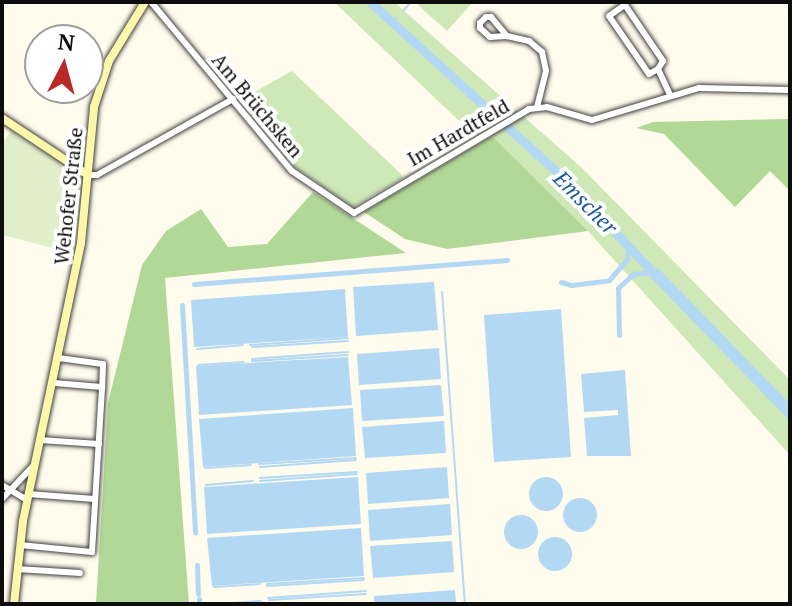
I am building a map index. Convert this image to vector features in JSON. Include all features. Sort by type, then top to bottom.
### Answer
[{"type":"main road","name":"Wehofer Straße","points":[[14,604],[28,497],[81,243],[91,123],[101,81],[145,2]]},
{"type":"main road","points":[[2,118],[88,175]]},
{"type":"street","name":"Am Brüchsken","points":[[151,2],[292,171],[354,213]]},
{"type":"street","points":[[625,5],[663,61],[658,69],[649,74],[609,16],[625,5]]},
{"type":"street","name":"Im Hardtfeld","points":[[354,213],[491,130],[537,107],[546,71],[545,57],[529,41],[507,36]]},
{"type":"street","points":[[658,69],[670,95]]},
{"type":"street","points":[[537,107],[600,119],[670,95],[714,87],[790,90]]},
{"type":"street","points":[[88,175],[97,175],[233,99]]},
{"type":"street","points":[[20,545],[92,552],[103,364],[59,357]]},
{"type":"street","points":[[54,383],[102,387]]},
{"type":"street","points":[[40,440],[99,444]]},
{"type":"street","points":[[2,499],[35,464]]},
{"type":"street","points":[[2,485],[28,497],[95,499]]},
{"type":"street","points":[[17,569],[80,573]]},
{"type":"green space","points":[[334,2],[394,2],[582,168],[790,380],[790,455],[588,231],[486,131],[475,136]]},
{"type":"green space","points":[[420,2],[473,2],[447,31],[418,5]]},
{"type":"green space","points":[[292,71],[403,178],[353,207],[295,167],[240,100]]},
{"type":"green space","points":[[790,119],[790,191],[770,171],[735,207],[664,134],[636,128],[653,122]]},
{"type":"green space","points":[[11,131],[84,177],[73,253],[2,235],[2,144]]},
{"type":"green space","points":[[492,136],[588,231],[447,249],[405,239],[364,212]]},
{"type":"green space","points":[[313,192],[406,253],[165,278],[189,604],[96,604],[108,403],[142,265],[166,231],[201,209],[228,247],[267,244]]},
{"type":"water","points":[[658,268],[790,404],[790,421],[648,275]]},
{"type":"water","points":[[434,282],[438,330],[356,336],[353,287]]},
{"type":"water","points":[[345,289],[348,337],[194,347],[191,300]]},
{"type":"water","points":[[561,309],[571,457],[494,462],[484,315]]},
{"type":"water","points":[[439,348],[441,379],[359,385],[357,354]]},
{"type":"water","points":[[348,357],[352,405],[199,415],[196,366]]},
{"type":"water","points":[[625,370],[631,456],[587,456],[584,418],[618,415],[618,410],[584,412],[581,374]]},
{"type":"water","points":[[441,385],[444,416],[362,421],[360,390]]},
{"type":"water","points":[[353,408],[356,456],[203,467],[199,419]]},
{"type":"water","points":[[444,421],[446,453],[365,458],[362,427]]},
{"type":"water","points":[[447,467],[449,498],[368,504],[366,473]]},
{"type":"water","points":[[358,477],[361,524],[207,534],[204,487]]},
{"type":"water","points":[[546,477],[558,482],[563,494],[558,506],[546,511],[534,506],[529,494],[534,482]]},
{"type":"water","points":[[580,498],[592,503],[597,515],[592,527],[580,532],[568,527],[563,515],[568,503]]},
{"type":"water","points":[[450,504],[452,535],[370,541],[368,510]]},
{"type":"water","points":[[521,515],[533,520],[538,532],[533,544],[521,549],[509,544],[504,532],[509,520]]},
{"type":"water","points":[[361,528],[364,576],[212,586],[207,538]]},
{"type":"water","points":[[555,537],[567,542],[572,554],[567,566],[555,571],[543,566],[538,554],[543,542]]},
{"type":"water","points":[[452,541],[454,572],[373,578],[370,546]]},
{"type":"water","points":[[455,590],[456,604],[374,604],[374,596]]},
{"type":"waterway","name":"Emscher","points":[[370,2],[567,181],[660,280]]},
{"type":"waterway","points":[[403,11],[411,2]]},
{"type":"waterway","name":"Emscher","points":[[392,22],[396,18]]},
{"type":"waterway","points":[[561,282],[571,285],[609,280],[627,259],[628,247]]},
{"type":"waterway","points":[[194,284],[507,260]]},
{"type":"waterway","points":[[619,335],[618,288],[633,274],[652,272]]},
{"type":"waterway","points":[[442,292],[465,604]]},
{"type":"waterway","points":[[182,305],[195,533]]},
{"type":"waterway","points":[[250,345],[348,338]]},
{"type":"waterway","points":[[252,347],[348,341]]},
{"type":"waterway","points":[[197,349],[243,345]]},
{"type":"waterway","points":[[252,359],[348,352]]},
{"type":"waterway","points":[[252,361],[348,355]]},
{"type":"waterway","points":[[198,365],[244,362]]},
{"type":"waterway","points":[[259,464],[356,458]]},
{"type":"waterway","points":[[260,467],[356,460]]},
{"type":"waterway","points":[[205,468],[251,465]]},
{"type":"waterway","points":[[260,478],[357,472]]},
{"type":"waterway","points":[[260,481],[357,474]]},
{"type":"waterway","points":[[206,485],[253,481]]},
{"type":"waterway","points":[[197,565],[198,594]]},
{"type":"waterway","points":[[267,584],[364,578]]},
{"type":"waterway","points":[[267,586],[364,580]]},
{"type":"waterway","points":[[214,587],[260,584]]},
{"type":"waterway","points":[[268,598],[366,591]]},
{"type":"waterway","points":[[269,600],[366,594]]},
{"type":"waterway","points":[[199,599],[199,604]]},
{"type":"waterway","points":[[216,604],[261,601]]}]
